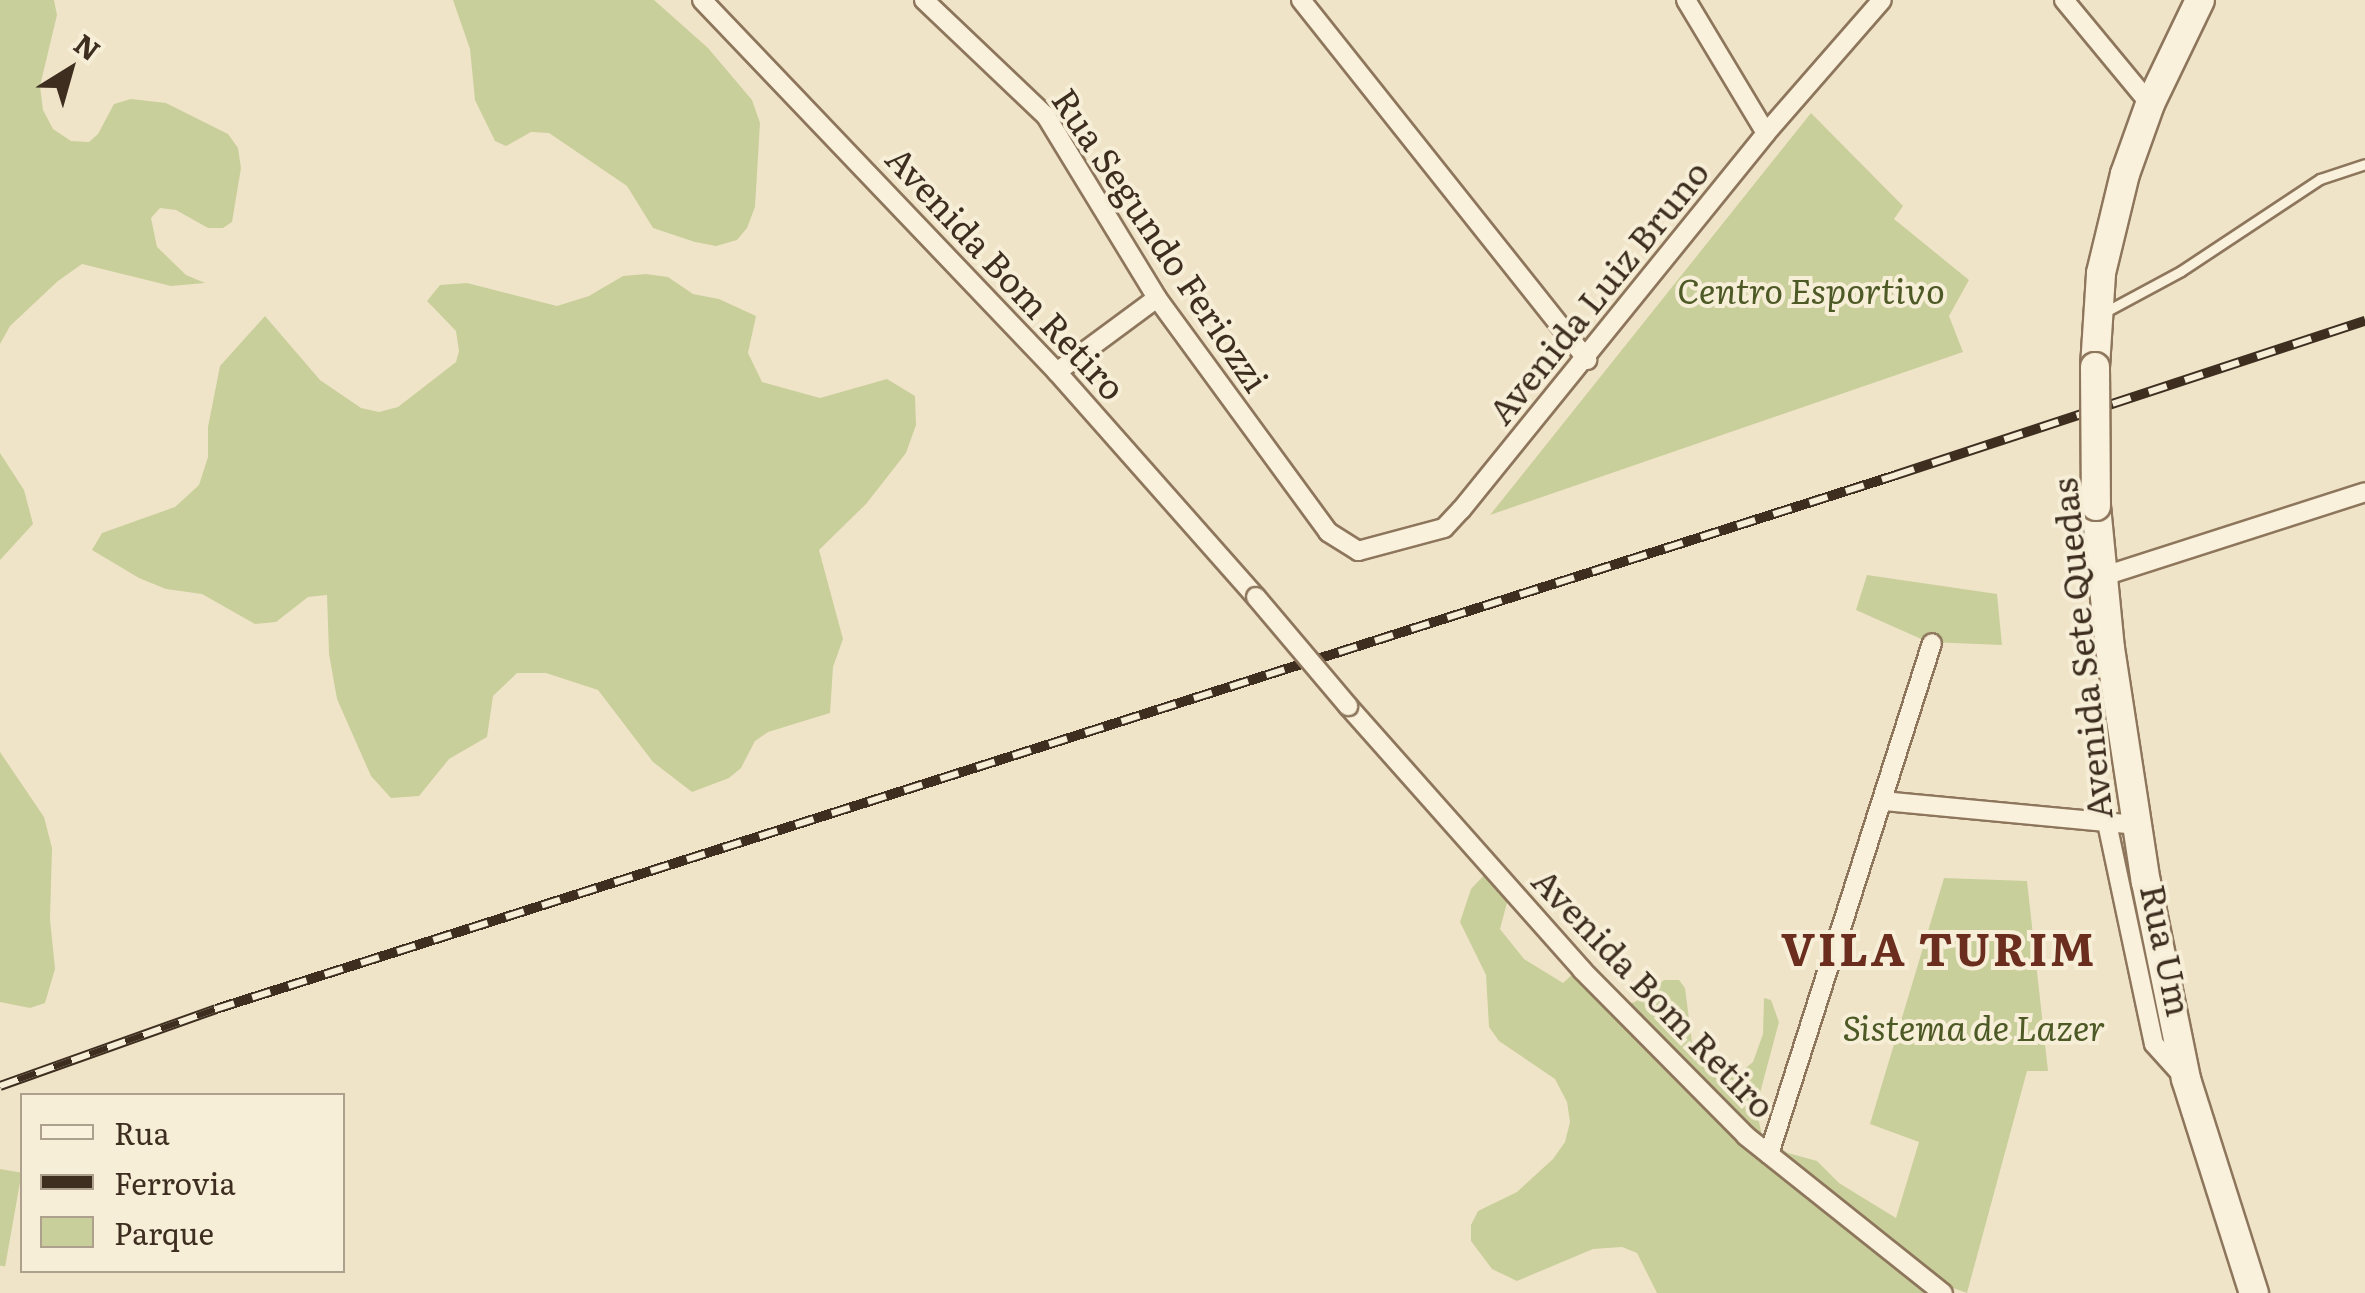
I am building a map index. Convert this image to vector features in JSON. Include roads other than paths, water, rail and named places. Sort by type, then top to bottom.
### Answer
[{"type":"street","name":"Avenida Bom Retiro","points":[[702,0],[1057,372],[1582,970],[1769,1154],[1944,1293]]},
{"type":"street","name":"Rua Segundo Feriozzi","points":[[924,0],[1046,116],[1156,298],[1328,532]]},
{"type":"street","points":[[1301,0],[1586,360]]},
{"type":"street","points":[[1686,0],[1766,133]]},
{"type":"street","name":"Avenida Luiz Bruno","points":[[1328,532],[1358,551],[1444,528],[1586,360],[1766,133],[1882,0]]},
{"type":"street","points":[[2064,0],[2150,104]]},
{"type":"street","name":"Avenida Sete Quedas","points":[[2200,0],[2150,104],[2125,174],[2102,273],[2095,368],[2096,506],[2137,826],[2186,1079],[2254,1293]]},
{"type":"street","points":[[1057,372],[1156,298]]},
{"type":"street","points":[[2104,576],[2365,492]]},
{"type":"street","points":[[1769,1154],[1932,644]]},
{"type":"street","points":[[1883,802],[2137,826]]},
{"type":"street","name":"Rua Um","points":[[2107,822],[2154,1044],[2186,1079]]},
{"type":"lane","points":[[2098,315],[2182,271],[2320,179],[2365,164]]},
{"type":"railway","points":[[0,1086],[216,1009],[1896,475],[2365,321]]},
{"type":"district","name":"VILA TURIM","points":[[1939,947]]},
{"type":"park label","name":"Centro Esportivo","points":[[1811,289]]},
{"type":"park label","name":"Sistema de Lazer","points":[[1974,1026]]}]
